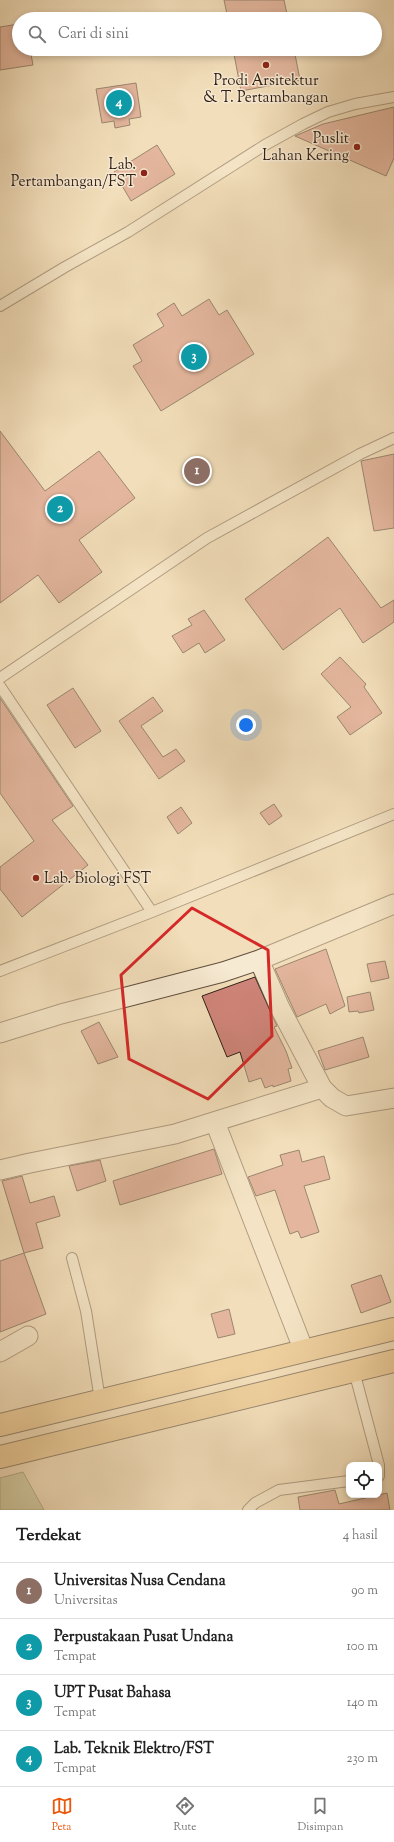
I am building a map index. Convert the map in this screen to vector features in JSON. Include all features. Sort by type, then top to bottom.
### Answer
[{"type":"highway","points":[[0,1425],[391,1330],[394,1352]]},
{"type":"highway","points":[[0,1457],[394,1361]]},
{"type":"street","points":[[0,1033],[61,1014],[223,972],[259,960],[394,904]]},
{"type":"street","points":[[259,960],[280,1008],[322,1088],[332,1098],[346,1106],[394,1098]]},
{"type":"street","points":[[0,1170],[175,1134],[322,1088]]},
{"type":"street","points":[[215,1122],[304,1351]]},
{"type":"street","points":[[0,1352],[28,1336]]},
{"type":"lane","points":[[0,306],[65,267],[128,232],[265,145],[303,124],[328,112],[355,104],[394,97]]},
{"type":"lane","points":[[0,678],[207,538],[360,454],[394,438]]},
{"type":"lane","points":[[0,686],[152,912]]},
{"type":"lane","points":[[0,971],[152,912],[394,814]]},
{"type":"lane","points":[[72,1258],[86,1311],[100,1400]]},
{"type":"lane","points":[[354,1371],[378,1462]]},
{"type":"lane","points":[[248,1510],[255,1503],[279,1490],[346,1481]]},
{"type":"highlighted area","points":[[192,908],[268,950],[272,1036],[208,1099],[129,1059],[121,975]]},
{"type":"green space","points":[[23,1472],[44,1510],[0,1510],[0,1478]]},
{"type":"building","points":[[224,0],[284,0],[287,12],[227,12]]},
{"type":"building","points":[[12,25],[12,56],[31,56],[33,65],[0,70],[0,27]]},
{"type":"building","name":"Prodi Arsitektur & T. Pertambangan","points":[[234,56],[295,56],[300,80],[241,91]]},
{"type":"building","points":[[136,83],[141,117],[129,119],[130,125],[115,128],[114,121],[102,123],[96,89]]},
{"type":"building","name":"Puslit Lahan Kering","points":[[394,107],[394,158],[386,176],[295,136],[323,124]]},
{"type":"building","name":"Lab. Pertambangan/FST","points":[[157,145],[175,174],[131,201],[114,172]]},
{"type":"building","points":[[209,299],[219,315],[227,310],[254,354],[161,411],[133,366],[142,361],[133,345],[164,326],[157,314],[174,303],[182,316]]},
{"type":"building","points":[[0,431],[45,491],[99,451],[135,498],[79,540],[102,572],[59,603],[38,575],[0,603]]},
{"type":"building","points":[[394,454],[394,528],[374,531],[361,461]]},
{"type":"building","points":[[328,537],[381,608],[394,600],[394,622],[363,643],[340,608],[283,650],[245,599]]},
{"type":"building","points":[[204,610],[225,640],[205,653],[199,643],[183,653],[172,636],[192,625],[188,619]]},
{"type":"building","points":[[340,657],[366,684],[364,687],[382,713],[350,735],[337,717],[351,707],[321,674]]},
{"type":"building","points":[[73,688],[101,731],[75,748],[47,705]]},
{"type":"building","points":[[153,697],[163,711],[141,726],[163,757],[176,749],[185,761],[159,779],[119,721]]},
{"type":"building","points":[[0,698],[73,806],[52,820],[88,865],[22,917],[0,889],[0,867],[34,841],[0,793]]},
{"type":"building","points":[[274,804],[282,816],[269,825],[260,813]]},
{"type":"building","points":[[181,807],[192,823],[178,834],[167,817]]},
{"type":"building","points":[[326,949],[345,1006],[330,1014],[326,1004],[297,1017],[275,969]]},
{"type":"building","points":[[385,961],[389,978],[371,982],[367,964]]},
{"type":"building","points":[[255,977],[277,1026],[274,1027],[286,1051],[292,1068],[288,1069],[291,1081],[273,1087],[273,1085],[265,1088],[261,1078],[249,1082],[240,1052],[227,1057],[202,996]]},
{"type":"building","points":[[370,992],[374,1010],[359,1013],[358,1011],[349,1012],[347,997]]},
{"type":"building","points":[[99,1022],[118,1057],[98,1064],[81,1031]]},
{"type":"building","points":[[363,1037],[369,1057],[325,1070],[318,1051]]},
{"type":"building","points":[[214,1149],[222,1174],[120,1205],[113,1181]]},
{"type":"building","points":[[299,1150],[302,1162],[324,1156],[330,1179],[304,1186],[319,1232],[301,1238],[298,1231],[290,1234],[275,1190],[256,1196],[248,1177],[283,1165],[280,1155]]},
{"type":"building","points":[[100,1160],[106,1181],[77,1191],[69,1166]]},
{"type":"building","points":[[22,1176],[30,1203],[54,1196],[60,1216],[36,1223],[43,1248],[24,1253],[2,1181]]},
{"type":"building","points":[[24,1253],[46,1314],[0,1332],[0,1261]]},
{"type":"building","points":[[381,1275],[391,1302],[361,1313],[351,1285]]},
{"type":"building","points":[[229,1309],[235,1334],[218,1338],[211,1314]]},
{"type":"building","points":[[335,1490],[339,1504],[365,1498],[382,1498],[382,1494],[387,1493],[390,1510],[300,1510],[298,1497]]},
{"type":"place","name":"Prodi Arsitektur & T. Pertambangan","points":[[266,65]]},
{"type":"place","name":"Lab. Teknik Elektro/FST","points":[[119,103]]},
{"type":"place","name":"Puslit Lahan Kering","points":[[357,147]]},
{"type":"place","name":"Lab. Pertambangan/FST","points":[[144,173]]},
{"type":"place","name":"UPT Pusat Bahasa","points":[[194,357]]},
{"type":"place","name":"Universitas Nusa Cendana","points":[[197,471]]},
{"type":"place","name":"Perpustakaan Pusat Undana","points":[[60,509]]},
{"type":"place","name":"Lab. Biologi FST","points":[[36,878]]}]
